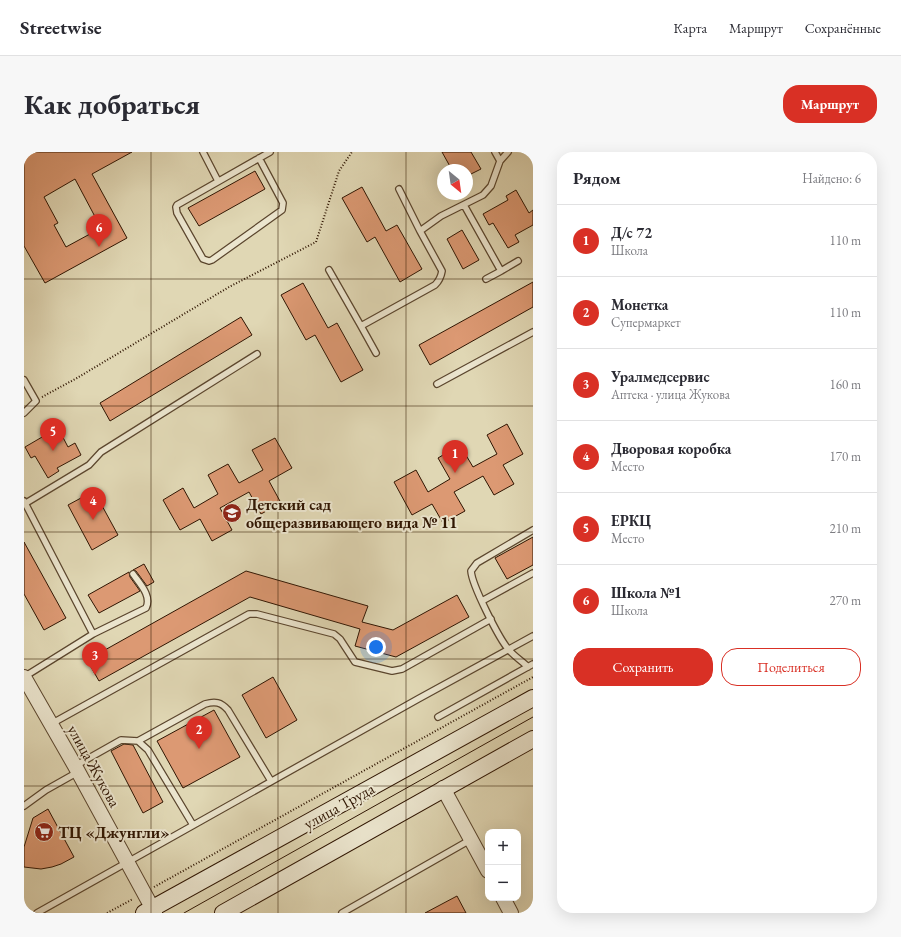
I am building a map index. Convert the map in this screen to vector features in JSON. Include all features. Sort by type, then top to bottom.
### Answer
[{"type":"main road","name":"улица Труда","points":[[151,912],[533,698]]},
{"type":"main road","points":[[223,913],[533,738]]},
{"type":"street","name":"улица Жукова","points":[[24,677],[144,893],[151,912]]},
{"type":"street","points":[[443,788],[485,866]]},
{"type":"street","points":[[505,901],[511,913]]},
{"type":"lane","points":[[203,152],[218,181]]},
{"type":"lane","points":[[259,158],[283,203],[282,210],[212,260],[206,261],[201,257],[177,213],[176,207],[180,203],[218,181],[259,158],[270,152]]},
{"type":"lane","points":[[495,152],[500,161]]},
{"type":"lane","points":[[420,231],[441,216],[488,191],[500,161],[508,152]]},
{"type":"lane","points":[[361,326],[435,285],[439,282],[441,276],[442,271],[440,266],[420,231],[399,189]]},
{"type":"lane","points":[[464,205],[501,271]]},
{"type":"lane","points":[[486,279],[518,261]]},
{"type":"lane","points":[[329,270],[376,353]]},
{"type":"lane","points":[[437,384],[533,332]]},
{"type":"lane","points":[[93,634],[25,502],[89,465],[100,452],[257,354]]},
{"type":"lane","points":[[24,380],[36,401],[24,413]]},
{"type":"lane","points":[[438,717],[530,665],[508,649],[482,601],[471,571],[477,563],[533,530]]},
{"type":"lane","points":[[482,601],[533,573]]},
{"type":"lane","points":[[24,677],[93,634],[146,608],[148,604],[147,596],[133,574]]},
{"type":"lane","points":[[51,724],[249,614],[257,614],[330,632],[340,639],[355,662],[395,671],[402,669],[491,619]]},
{"type":"lane","points":[[36,913],[533,636]]},
{"type":"lane","points":[[24,806],[76,769],[121,740],[138,741],[211,702],[218,702],[224,705],[228,710],[271,781]]},
{"type":"lane","points":[[138,741],[148,750],[192,825]]},
{"type":"lane","points":[[342,913],[471,840]]},
{"type":"path","points":[[36,401],[229,287],[316,242],[339,171],[352,152]]},
{"type":"path","points":[[107,913],[533,677]]},
{"type":"building","points":[[28,152],[132,152],[92,174],[127,238],[45,283],[24,246],[24,154]],"holes":[[[75,179],[101,228],[66,247],[54,225],[58,223],[44,197]]]},
{"type":"building","points":[[442,152],[471,152],[481,169],[473,173],[473,164],[449,164]]},
{"type":"building","points":[[255,171],[265,189],[199,226],[188,208]]},
{"type":"building","points":[[362,187],[386,231],[397,225],[422,269],[400,282],[375,237],[367,242],[342,198]]},
{"type":"building","points":[[516,190],[529,213],[533,210],[533,225],[515,235],[519,242],[508,248],[493,223],[489,225],[483,214],[508,200],[506,196]]},
{"type":"building","points":[[462,230],[479,260],[463,269],[447,239]]},
{"type":"building","points":[[533,282],[533,307],[430,365],[419,345]]},
{"type":"building","points":[[303,283],[328,328],[337,323],[363,370],[341,382],[315,335],[306,340],[281,295]]},
{"type":"building","points":[[241,317],[252,335],[110,421],[100,403]]},
{"type":"building","points":[[56,424],[68,447],[75,443],[81,455],[57,468],[59,471],[48,478],[35,456],[31,458],[25,447],[49,433],[47,429]]},
{"type":"building","points":[[507,424],[523,454],[503,465],[514,484],[494,495],[483,476],[454,492],[465,511],[443,523],[432,504],[412,515],[394,482],[416,470],[428,492],[450,479],[438,458],[460,445],[473,467],[497,454],[487,435]]},
{"type":"building","points":[[275,438],[292,468],[269,481],[281,503],[261,514],[249,492],[220,508],[232,530],[212,541],[200,519],[180,530],[163,500],[183,488],[194,508],[218,494],[208,475],[228,464],[239,483],[263,470],[252,450]]},
{"type":"building","points":[[94,491],[118,535],[92,550],[68,505]]},
{"type":"building","points":[[533,537],[533,565],[507,579],[495,558]]},
{"type":"building","points":[[24,542],[66,618],[44,630],[24,594]]},
{"type":"building","points":[[144,564],[154,582],[147,586],[136,571],[133,570]]},
{"type":"building","points":[[246,571],[368,606],[362,622],[393,630],[457,595],[469,617],[396,657],[355,646],[360,629],[250,597],[99,681],[87,660]]},
{"type":"building","points":[[129,572],[130,577],[140,591],[99,613],[88,595]]},
{"type":"building","points":[[273,677],[297,720],[266,738],[242,695]]},
{"type":"building","points":[[214,710],[240,757],[183,788],[157,741]]},
{"type":"building","points":[[124,744],[133,745],[163,802],[143,813],[111,751]]},
{"type":"building","name":"ТЦ «Джунгли»","points":[[48,809],[74,857],[52,867],[41,869],[24,867],[24,847],[33,818]]},
{"type":"building","points":[[457,896],[466,913],[425,913]]},
{"type":"tram line","points":[[184,913],[533,717]]},
{"type":"place","name":"Школа №1","points":[[99,247]]},
{"type":"place","name":"ЕРКЦ","points":[[53,451]]},
{"type":"place","name":"Д/с 72","points":[[455,473]]},
{"type":"place","name":"Детский сад общеразвивающего вида № 11","points":[[232,513]]},
{"type":"place","name":"Дворовая коробка","points":[[93,520]]},
{"type":"place","name":"Уралмедсервис","points":[[95,675]]},
{"type":"place","name":"Монетка","points":[[199,749]]},
{"type":"place","name":"ТЦ «Джунгли»","points":[[44,832]]}]
